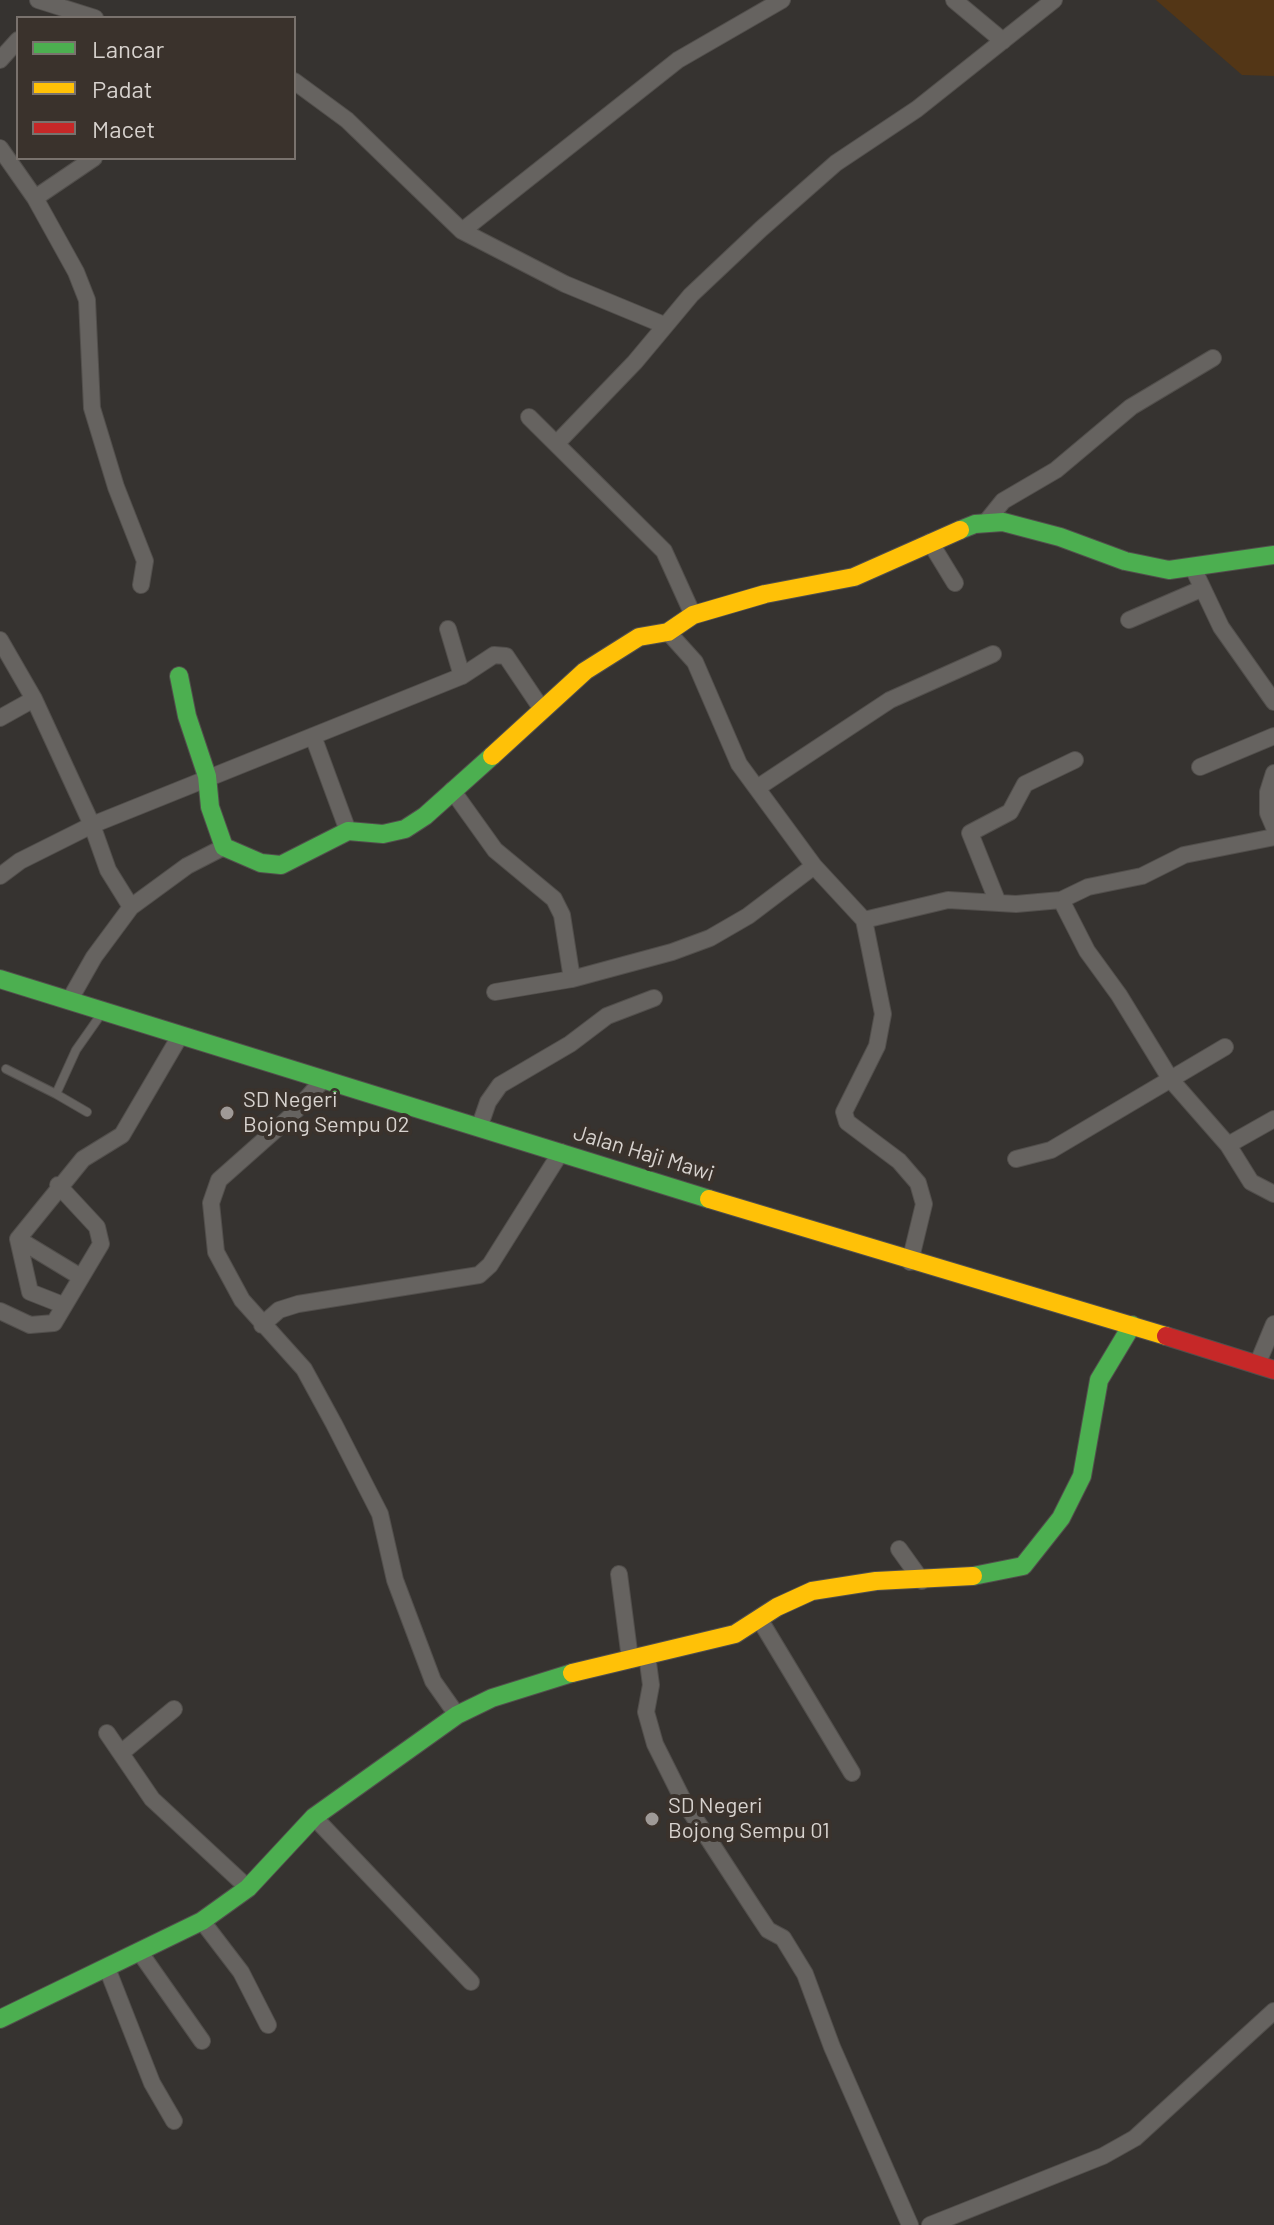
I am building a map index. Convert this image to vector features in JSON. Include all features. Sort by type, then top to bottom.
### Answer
[{"type":"street","points":[[462,231],[678,60],[782,0]]},
{"type":"street","points":[[954,0],[1003,41]]},
{"type":"street","points":[[557,443],[635,362],[664,325],[761,229],[836,163],[917,109],[1054,0]]},
{"type":"street","points":[[45,2],[87,11]]},
{"type":"street","points":[[0,60],[16,42]]},
{"type":"street","points":[[296,83],[382,152],[462,231],[565,284],[664,325]]},
{"type":"street","points":[[0,148],[35,198],[76,272],[87,300],[92,408],[116,487],[145,561],[141,585]]},
{"type":"street","points":[[35,198],[91,160]]},
{"type":"street","points":[[986,522],[1012,494],[1056,470],[1131,407],[1213,358]]},
{"type":"street","points":[[529,417],[664,551],[693,615]]},
{"type":"street","points":[[179,676],[187,716],[207,776],[210,807],[224,847],[261,863],[281,865],[348,831],[399,832],[425,816],[541,708],[585,671],[629,643],[648,634],[668,632],[693,615],[765,594],[854,577],[930,542],[986,522],[1003,522],[1060,537],[1152,567],[1193,568],[1274,555]]},
{"type":"street","points":[[930,542],[955,583]]},
{"type":"street","points":[[1193,568],[1221,627],[1274,702]]},
{"type":"street","points":[[1129,620],[1201,589]]},
{"type":"street","points":[[448,629],[462,676]]},
{"type":"street","points":[[668,632],[686,647],[695,662],[731,751],[814,866],[864,920],[883,1014],[877,1046],[844,1112],[847,1122],[899,1161],[918,1183],[924,1204],[910,1262]]},
{"type":"street","points":[[0,640],[34,699],[92,825],[108,870],[131,907]]},
{"type":"street","points":[[757,788],[890,700],[993,654]]},
{"type":"street","points":[[0,876],[20,861],[92,825],[207,776],[462,676],[494,655],[503,655],[541,708]]},
{"type":"street","points":[[0,718],[34,699]]},
{"type":"street","points":[[313,736],[348,831]]},
{"type":"street","points":[[1200,767],[1274,736]]},
{"type":"street","points":[[998,903],[970,833],[1010,812],[1025,784],[1075,760]]},
{"type":"street","points":[[1274,773],[1268,792],[1268,813],[1274,827]]},
{"type":"street","points":[[452,790],[495,850],[554,899],[562,915],[572,979]]},
{"type":"street","points":[[864,920],[948,900],[998,903],[1061,900],[1088,887],[1142,876],[1184,855],[1274,837]]},
{"type":"street","points":[[69,1001],[94,957],[131,907],[187,866],[224,847]]},
{"type":"street","points":[[495,992],[572,979],[672,952],[710,938],[748,916],[814,866]]},
{"type":"street","points":[[1061,900],[1087,951],[1119,995],[1171,1080],[1228,1145],[1251,1182],[1274,1194]]},
{"type":"street","name":"Jalan Haji Mawi","points":[[0,979],[910,1262],[1132,1325],[1265,1368]]},
{"type":"street","points":[[479,1128],[488,1102],[500,1085],[570,1044],[607,1016],[654,998]]},
{"type":"street","points":[[63,1305],[30,1292],[18,1239],[58,1185],[83,1159],[122,1135],[180,1036]]},
{"type":"street","points":[[1016,1159],[1051,1150],[1225,1047]]},
{"type":"street","points":[[323,1080],[290,1117],[226,1171],[214,1191],[211,1215],[216,1252],[242,1300],[304,1369],[380,1514],[404,1610],[433,1681],[457,1715]]},
{"type":"street","points":[[1228,1145],[1274,1119]]},
{"type":"street","points":[[262,1325],[279,1310],[298,1304],[479,1275],[490,1265],[561,1152]]},
{"type":"street","points":[[0,1311],[22,1323],[43,1327],[57,1321],[79,1276],[101,1244],[100,1233],[58,1185]]},
{"type":"street","points":[[18,1239],[79,1276]]},
{"type":"street","points":[[1265,1368],[1274,1324]]},
{"type":"street","points":[[0,2019],[141,1954],[202,1921],[248,1888],[314,1817],[457,1715],[544,1680],[735,1634],[786,1602],[812,1591],[876,1581],[922,1581],[999,1573],[1023,1566],[1061,1518],[1082,1476],[1099,1380],[1132,1325]]},
{"type":"street","points":[[899,1549],[922,1581]]},
{"type":"street","points":[[619,1574],[639,1657],[652,1677],[646,1712],[655,1744],[700,1826],[768,1930],[783,1938],[805,1974],[832,2047],[910,2225]]},
{"type":"street","points":[[760,1620],[852,1773]]},
{"type":"street","points":[[121,1753],[174,1709]]},
{"type":"street","points":[[107,1733],[172,1820],[212,1852],[248,1888]]},
{"type":"street","points":[[314,1817],[471,1982]]},
{"type":"street","points":[[202,1921],[241,1972],[268,2025]]},
{"type":"street","points":[[141,1954],[202,2041]]},
{"type":"street","points":[[107,1968],[152,2083],[174,2121]]},
{"type":"street","points":[[930,2225],[1103,2156],[1135,2138],[1274,2011]]},
{"type":"lane","points":[[56,1094],[76,1050],[103,1013]]},
{"type":"lane","points":[[6,1069],[87,1112]]},
{"type":"shaded area","points":[[1156,0],[1274,0],[1274,76],[1242,75]]},
{"type":"traffic: fast","points":[[960,530],[975,524],[1003,522],[1060,537],[1125,561],[1169,570],[1274,555]]},
{"type":"traffic: fast","points":[[179,676],[187,716],[207,776],[210,807],[224,847],[261,863],[281,865],[348,831],[383,834],[405,829],[425,816],[492,756]]},
{"type":"traffic: fast","points":[[0,979],[709,1199]]},
{"type":"traffic: fast","points":[[973,1576],[1023,1566],[1061,1518],[1082,1476],[1099,1380],[1132,1325]]},
{"type":"traffic: fast","points":[[0,2019],[202,1921],[248,1888],[314,1817],[457,1715],[492,1698],[572,1673]]},
{"type":"traffic: slow","points":[[492,756],[585,671],[639,637],[668,632],[693,615],[765,594],[854,577],[960,530]]},
{"type":"traffic: slow","points":[[709,1199],[1166,1336]]},
{"type":"traffic: slow","points":[[572,1673],[735,1634],[777,1607],[812,1591],[876,1581],[973,1576]]},
{"type":"traffic: jam","points":[[1166,1336],[1274,1370]]},
{"type":"place","name":"SD Negeri Bojong Sempu 02","points":[[227,1113]]},
{"type":"place","name":"SD Negeri Bojong Sempu 01","points":[[652,1819]]}]
